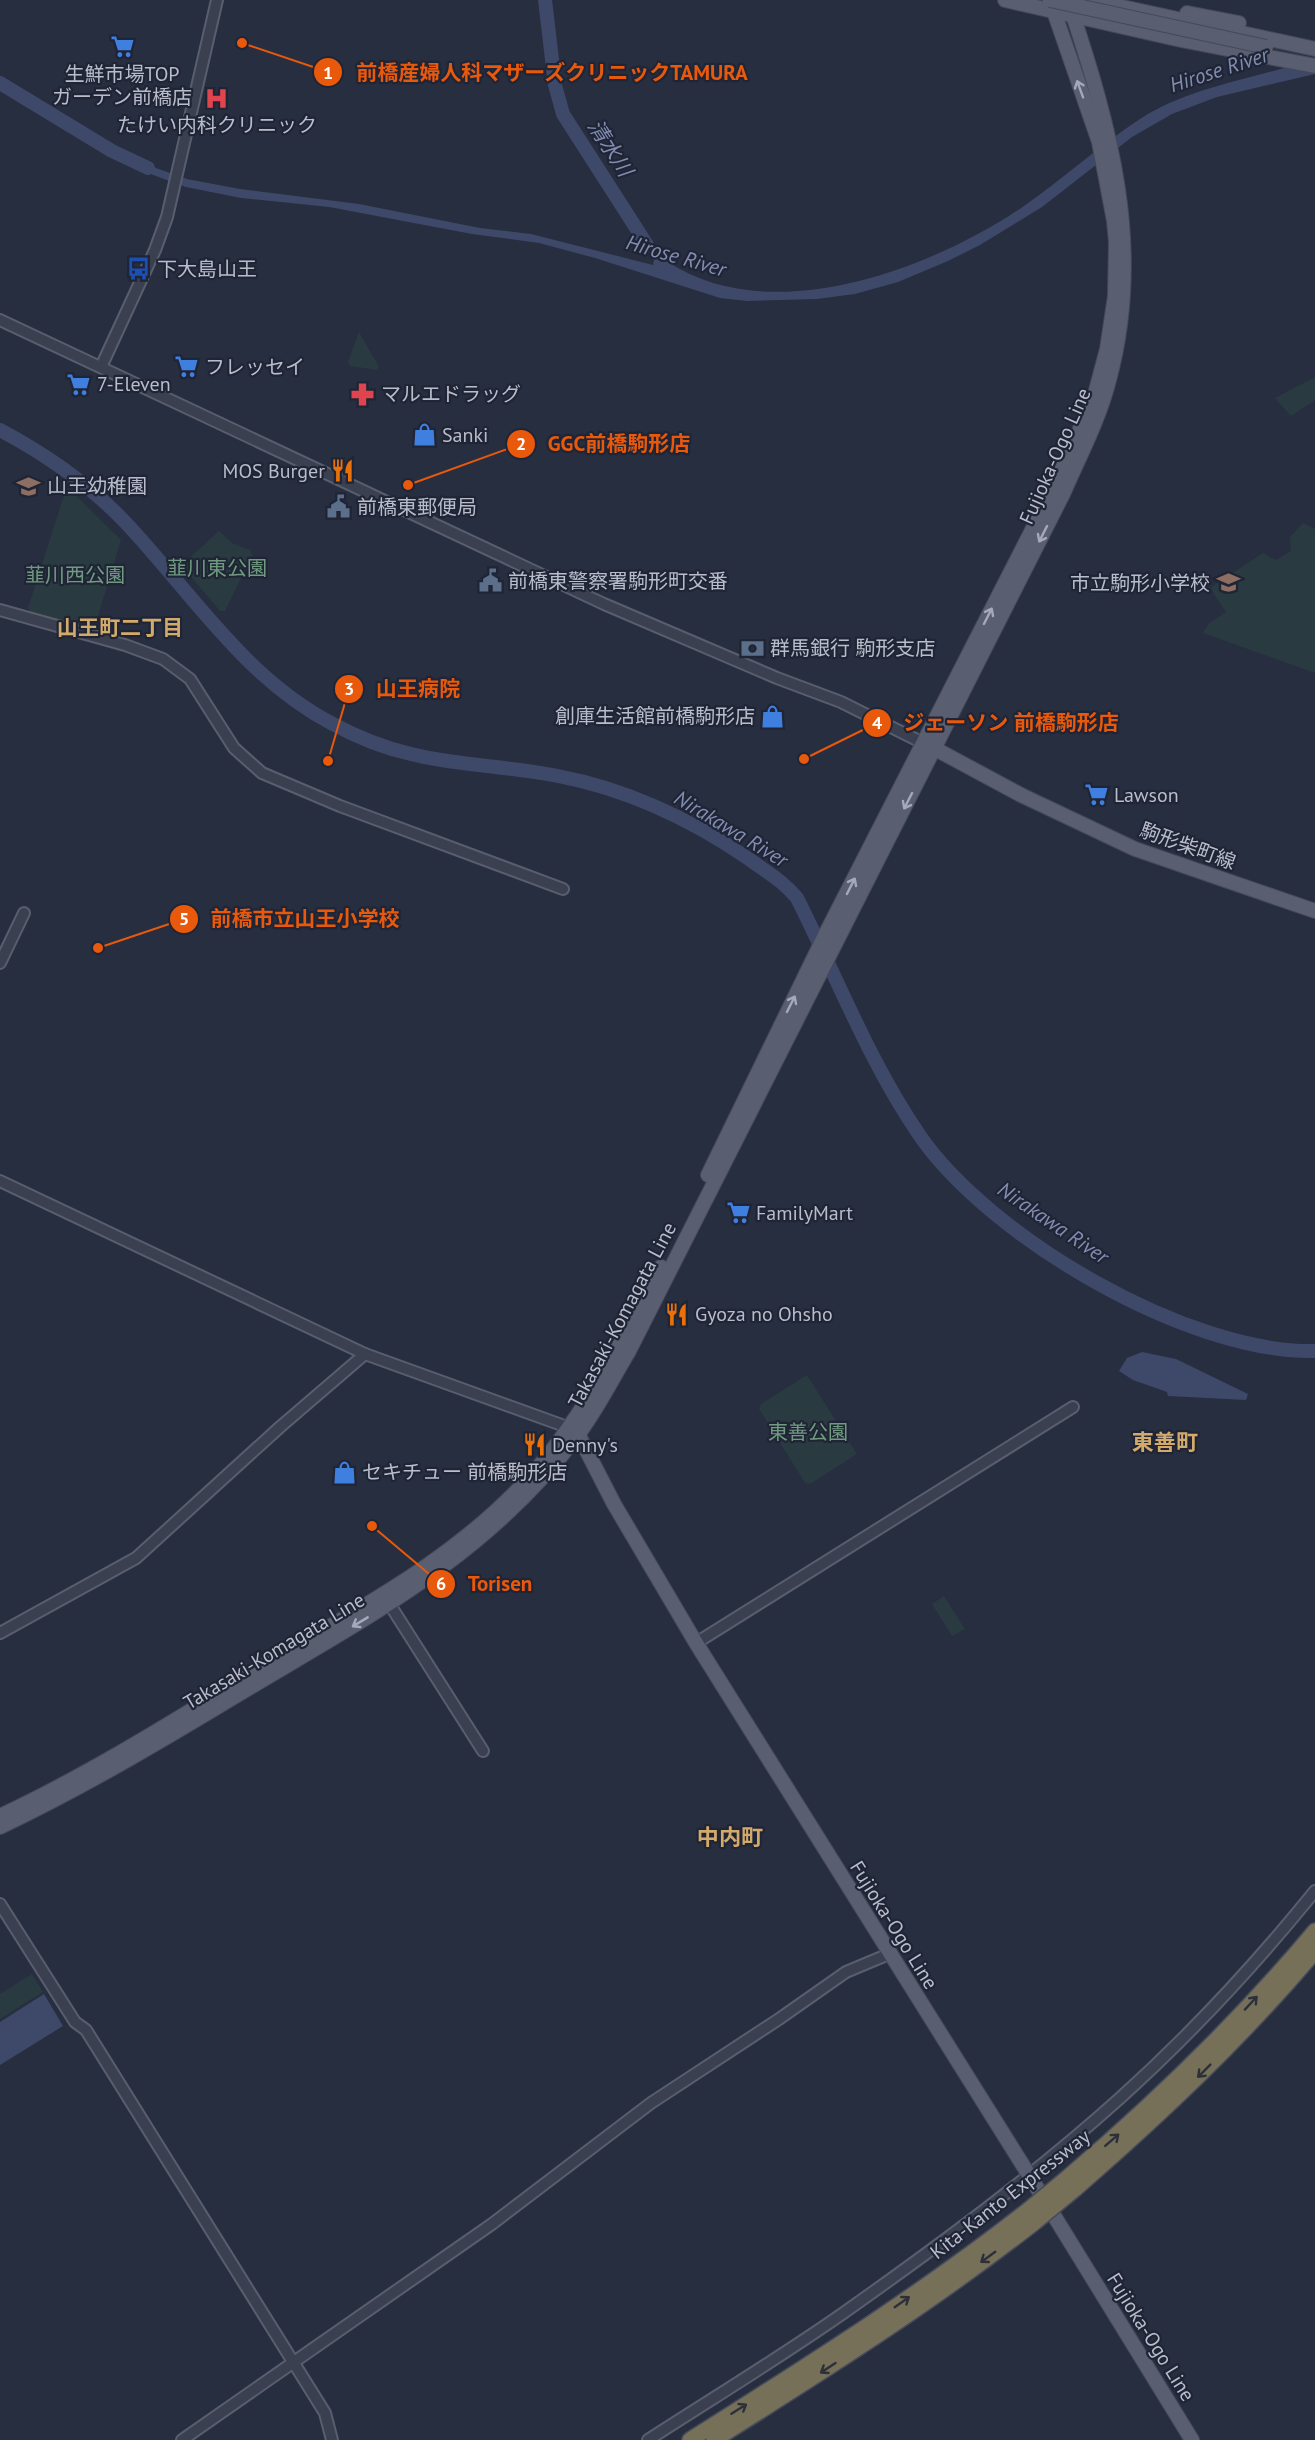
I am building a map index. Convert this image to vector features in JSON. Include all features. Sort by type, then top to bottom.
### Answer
[{"type":"highway","name":"Kita-Kanto Expressway","points":[[1071,2184],[1189,2068],[1315,1931]]},
{"type":"highway","name":"Kita-Kanto Expressway","points":[[714,2440],[886,2330],[1071,2184],[1197,2078],[1239,2036],[1315,1951]]},
{"type":"highway","name":"Kita-Kanto Expressway","points":[[690,2440],[876,2321],[962,2260],[1031,2216]]},
{"type":"main road","points":[[1005,0],[1051,4],[1267,43]]},
{"type":"main road","points":[[1068,0],[1101,102],[1104,141]]},
{"type":"main road","points":[[1090,0],[1312,54]]},
{"type":"main road","points":[[1132,0],[1315,41]]},
{"type":"main road","points":[[1051,4],[1074,16],[1315,66]]},
{"type":"main road","points":[[1051,4],[1104,141]]},
{"type":"main road","points":[[1082,38],[1087,28],[1101,22]]},
{"type":"main road","name":"Fujioka-Ogo Line","points":[[929,746],[1094,398],[1109,338],[1116,268],[1114,221],[1104,141]]},
{"type":"main road","name":"駒形柴町線","points":[[929,746],[1021,795],[1135,849],[1315,911]]},
{"type":"main road","name":"Takasaki-Komagata Line","points":[[574,1431],[675,1240],[824,938],[929,746]]},
{"type":"main road","name":"Takasaki-Komagata Line","points":[[0,1827],[138,1754],[467,1550],[537,1485],[629,1351],[821,971],[929,746]]},
{"type":"main road","name":"Fujioka-Ogo Line","points":[[574,1431],[696,1643],[1192,2440]]},
{"type":"main road","name":"Takasaki-Komagata Line","points":[[0,1816],[121,1753],[387,1599]]},
{"type":"street","points":[[101,367],[155,250],[167,217],[217,0]]},
{"type":"street","points":[[0,320],[604,604],[772,676],[841,702],[929,746]]},
{"type":"street","points":[[0,610],[125,645],[163,659],[190,679],[234,748],[262,773],[340,806],[563,889]]},
{"type":"street","points":[[0,963],[24,913]]},
{"type":"street","points":[[0,1181],[365,1354],[574,1431]]},
{"type":"street","points":[[0,1633],[136,1558],[280,1427],[365,1354]]},
{"type":"street","points":[[696,1643],[1073,1407]]},
{"type":"street","points":[[387,1599],[483,1751]]},
{"type":"street","points":[[648,2440],[841,2315],[1029,2175],[1117,2101],[1173,2048],[1283,1930],[1315,1892]]},
{"type":"street","points":[[0,1904],[75,2022],[86,2030],[325,2413],[332,2440]]},
{"type":"street","points":[[182,2440],[492,2224],[651,2103],[846,1972],[889,1954]]},
{"type":"green space","points":[[359,332],[379,367],[377,370],[350,366],[348,362]]},
{"type":"green space","points":[[1315,377],[1315,400],[1291,416],[1275,398]]},
{"type":"green space","name":"韮川西公園","points":[[70,490],[121,540],[95,626],[90,629],[31,612],[28,608],[65,492]]},
{"type":"green space","points":[[1303,523],[1315,529],[1315,673],[1203,633],[1209,623],[1226,612],[1210,588],[1263,553],[1276,560],[1291,551],[1290,537]]},
{"type":"green space","name":"韮川東公園","points":[[219,531],[232,543],[250,550],[252,555],[225,611],[220,611],[184,568],[184,563]]},
{"type":"green space","name":"東善公園","points":[[807,1375],[857,1454],[810,1484],[805,1483],[759,1409],[761,1404]]},
{"type":"green space","points":[[944,1596],[965,1629],[952,1636],[932,1604]]},
{"type":"green space","points":[[32,1974],[43,1992],[0,2019],[0,1994]]},
{"type":"water","points":[[1315,58],[1315,74],[1217,97],[1172,114],[1132,137],[1042,207],[980,245],[948,261],[898,282],[855,294],[817,299],[747,301],[720,298],[595,258],[539,243],[472,234],[329,207],[241,198],[186,187],[134,168],[130,163],[136,161],[187,179],[240,189],[359,204],[480,228],[531,234],[653,265],[654,260],[639,239],[637,229],[663,259],[709,282],[754,291],[802,291],[850,283],[898,269],[944,251],[987,229],[1024,206],[1125,129],[1160,107],[1204,90]]},
{"type":"water","points":[[1142,1352],[1176,1359],[1248,1394],[1246,1400],[1168,1396],[1167,1392],[1133,1380],[1119,1371],[1127,1358]]},
{"type":"water","points":[[44,1994],[63,2026],[0,2065],[0,2022]]},
{"type":"waterway","name":"清水川","points":[[545,0],[555,85],[563,114],[647,245]]},
{"type":"waterway","name":"Hirose River","points":[[0,83],[112,151],[148,168]]},
{"type":"waterway","name":"Nirakawa River","points":[[0,430],[51,460],[98,496],[126,523],[245,658],[300,704],[331,723],[370,741],[411,754],[558,776],[609,789],[681,819],[705,831],[749,859],[780,881],[797,898],[869,1049],[902,1108],[920,1136],[952,1175],[994,1213],[1043,1250],[1097,1283],[1153,1311],[1210,1333],[1265,1347],[1315,1351]]},
{"type":"place","name":"前橋産婦人科マザーズクリニックTAMURA","points":[[242,43]]},
{"type":"place","name":"生鮮市場TOP ガーデン前橋店","points":[[122,47]]},
{"type":"place","name":"たけい内科クリニック","points":[[217,98]]},
{"type":"place","name":"下大島山王","points":[[139,269]]},
{"type":"place","name":"フレッセイ","points":[[187,367]]},
{"type":"place","name":"7-Eleven","points":[[79,384]]},
{"type":"place","name":"マルエドラッグ","points":[[363,394]]},
{"type":"place","name":"Sanki","points":[[424,435]]},
{"type":"place","name":"MOS Burger","points":[[343,471]]},
{"type":"place","name":"GGC前橋駒形店","points":[[408,485]]},
{"type":"place","name":"山王幼稚園","points":[[29,486]]},
{"type":"place","name":"前橋東郵便局","points":[[339,507]]},
{"type":"place","name":"前橋東警察署駒形町交番","points":[[490,581]]},
{"type":"place","name":"市立駒形小学校","points":[[1228,583]]},
{"type":"place","name":"群馬銀行 駒形支店","points":[[752,648]]},
{"type":"place","name":"創庫生活館前橋駒形店","points":[[773,716]]},
{"type":"place","name":"ジェーソン 前橋駒形店","points":[[804,759]]},
{"type":"place","name":"山王病院","points":[[328,761]]},
{"type":"place","name":"Lawson","points":[[1096,795]]},
{"type":"place","name":"前橋市立山王小学校","points":[[98,948]]},
{"type":"place","name":"FamilyMart","points":[[738,1213]]},
{"type":"place","name":"Gyoza no Ohsho","points":[[677,1314]]},
{"type":"place","name":"Denny's","points":[[534,1445]]},
{"type":"place","name":"セキチュー 前橋駒形店","points":[[344,1472]]},
{"type":"place","name":"Torisen","points":[[372,1526]]},
{"type":"district","name":"山王町二丁目","points":[[120,628]]},
{"type":"district","name":"東善町","points":[[1165,1442]]},
{"type":"district","name":"中内町","points":[[730,1837]]}]
